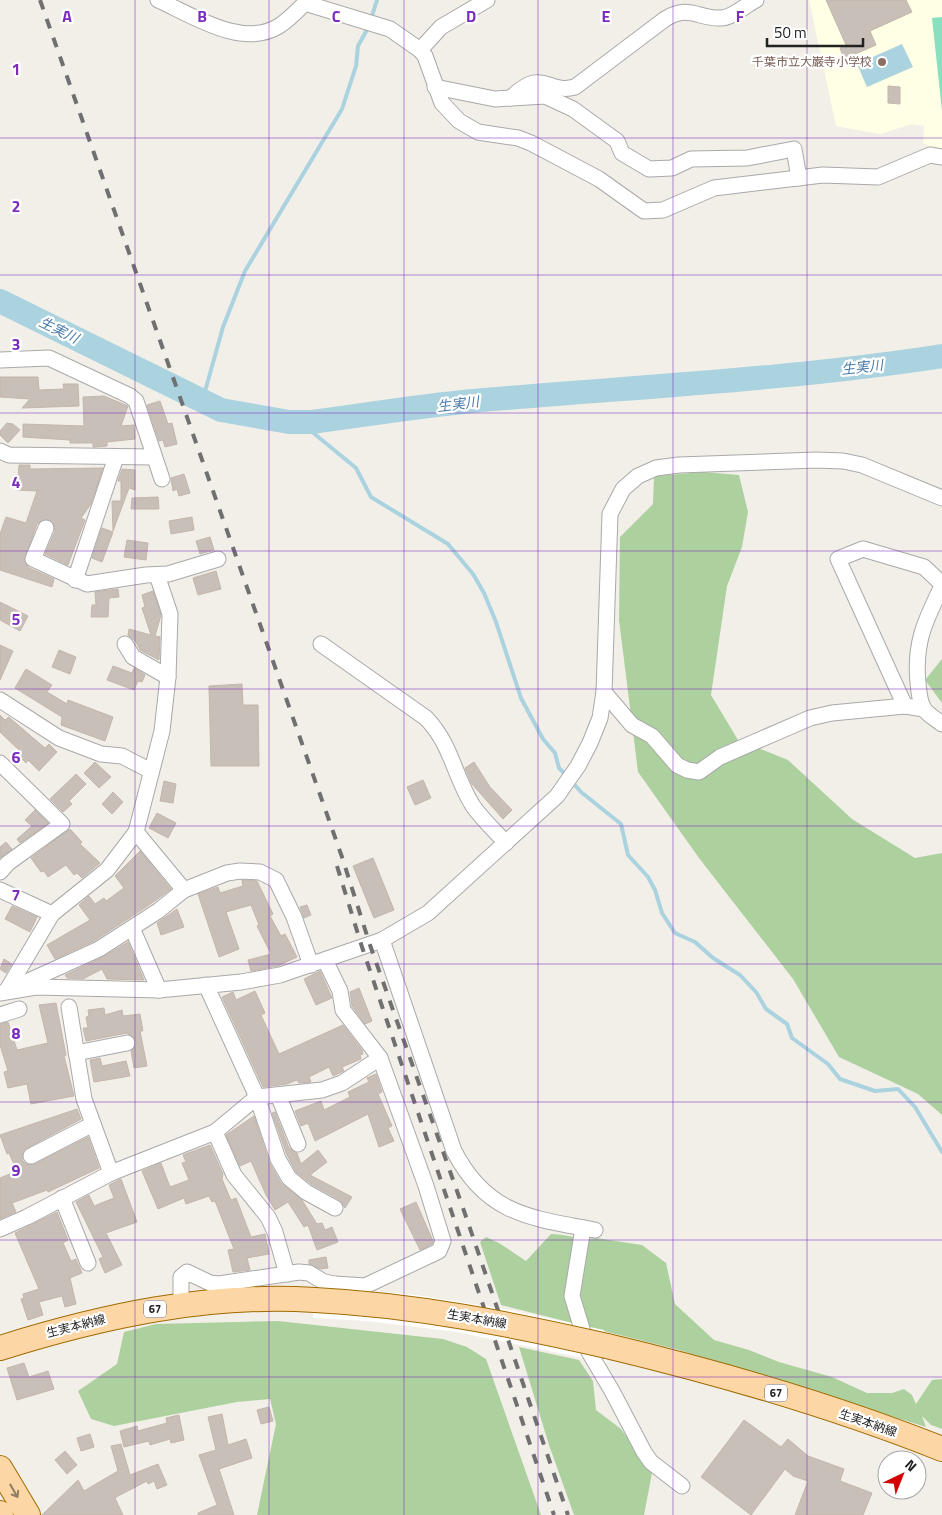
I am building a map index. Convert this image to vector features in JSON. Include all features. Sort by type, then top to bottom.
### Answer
[{"type":"main road","name":"生実本納線","points":[[0,1348],[79,1324],[133,1313],[185,1306],[251,1299],[315,1300],[368,1304],[454,1315],[607,1346],[769,1391],[876,1425],[942,1450]]},
{"type":"main road","points":[[0,1468],[28,1515]]},
{"type":"street","points":[[158,0],[223,28],[247,34],[263,32],[278,27],[307,1],[381,25],[400,35],[420,50],[425,56],[442,103],[450,113],[470,128],[478,132],[518,138],[531,143],[599,179],[644,211],[663,210],[714,188],[834,175],[878,177],[930,155],[942,157]]},
{"type":"street","points":[[420,50],[441,27],[487,0]]},
{"type":"street","points":[[511,98],[526,84],[542,82],[566,88],[575,87],[664,19],[676,13],[686,11],[723,18],[756,0]]},
{"type":"street","points":[[435,87],[495,99],[545,96],[573,109],[617,141],[622,153],[649,169],[672,168],[691,159],[747,158],[794,149],[799,178]]},
{"type":"street","points":[[0,360],[49,358],[130,396],[136,401],[153,457],[162,478]]},
{"type":"street","points":[[0,451],[9,454],[153,457]]},
{"type":"street","points":[[76,580],[116,457]]},
{"type":"street","points":[[4,992],[36,987],[159,990],[280,975],[382,940],[428,913],[557,796],[578,766],[596,726],[604,692],[610,514],[623,489],[638,476],[656,468],[679,465],[816,460],[862,465],[942,498]]},
{"type":"street","points":[[46,528],[33,559],[87,584],[157,575],[218,559]]},
{"type":"street","points":[[904,706],[838,559],[863,549],[924,567],[942,585],[923,626],[917,647],[916,667],[920,700],[924,709],[942,724]]},
{"type":"street","points":[[4,992],[52,914],[107,870],[136,832],[162,731],[168,677],[170,614],[157,575]]},
{"type":"street","points":[[125,644],[134,657],[168,677]]},
{"type":"street","points":[[321,644],[426,718],[438,730],[448,748],[473,806],[506,843]]},
{"type":"street","points":[[604,692],[632,725],[652,736],[677,765],[687,770],[700,772],[720,757],[810,718],[832,713],[904,706],[924,709]]},
{"type":"street","points":[[0,700],[59,738],[101,754],[122,756],[151,771]]},
{"type":"street","points":[[0,872],[8,863],[62,824],[1,765]]},
{"type":"street","points":[[136,832],[184,890]]},
{"type":"street","points":[[4,992],[98,949],[158,912],[184,890],[227,873],[240,871],[260,872],[276,880],[318,963],[340,992],[343,1010],[380,1058],[432,1204],[443,1241],[439,1251],[365,1286],[324,1282],[309,1273],[287,1274],[219,1284],[202,1280],[187,1272],[181,1277],[181,1294],[185,1306]]},
{"type":"street","points":[[0,890],[52,914]]},
{"type":"street","points":[[132,928],[159,990]]},
{"type":"street","points":[[382,940],[454,1151],[464,1169],[486,1194],[513,1211],[551,1223],[589,1229],[578,1245],[572,1296],[589,1352],[644,1452],[651,1462],[682,1486]]},
{"type":"street","points":[[206,985],[257,1097],[278,1158],[289,1178],[306,1192],[335,1208]]},
{"type":"street","points":[[69,1007],[84,1099],[111,1173]]},
{"type":"street","points":[[0,1014],[19,1009]]},
{"type":"street","points":[[76,1053],[127,1043]]},
{"type":"street","points":[[0,1229],[111,1173],[215,1132],[257,1097],[322,1090],[336,1086],[380,1058]]},
{"type":"street","points":[[278,1095],[298,1144]]},
{"type":"street","points":[[31,1156],[93,1124]]},
{"type":"street","points":[[215,1132],[234,1175],[268,1217],[275,1232],[287,1274]]},
{"type":"street","points":[[62,1198],[88,1263]]},
{"type":"shaded area","name":"千葉市立大巌寺小学校","points":[[809,0],[942,0],[942,152],[923,143],[924,126],[912,124],[880,134],[836,126]]},
{"type":"green space","points":[[942,17],[942,111],[932,18]]},
{"type":"green space","points":[[704,472],[739,475],[748,512],[742,547],[727,586],[711,695],[738,740],[788,760],[852,819],[915,858],[942,853],[942,1115],[918,1094],[839,1057],[793,979],[699,858],[638,772],[619,620],[620,537],[653,504],[654,476]]},
{"type":"green space","points":[[942,659],[942,703],[925,680]]},
{"type":"green space","points":[[551,1234],[642,1245],[666,1263],[675,1304],[714,1340],[749,1350],[779,1362],[832,1377],[867,1393],[892,1393],[904,1389],[912,1395],[916,1404],[932,1380],[942,1379],[942,1429],[931,1425],[922,1416],[926,1427],[679,1350],[501,1305],[480,1242],[486,1237],[499,1243],[526,1261]]},
{"type":"green space","points":[[278,1321],[443,1339],[467,1347],[486,1359],[541,1515],[257,1515],[276,1424],[270,1399],[237,1402],[114,1426],[91,1419],[78,1391],[117,1364],[124,1332],[156,1324]]},
{"type":"green space","points":[[519,1347],[579,1360],[593,1381],[596,1410],[621,1429],[652,1473],[644,1515],[574,1515],[549,1445]]},
{"type":"water","points":[[902,44],[913,67],[867,87],[857,64]]},
{"type":"pier","points":[[314,1286],[416,1295],[504,1309],[604,1330],[607,1363],[457,1332],[367,1321],[313,1318]]},
{"type":"building","points":[[826,0],[906,0],[912,12],[870,31],[876,45],[844,59],[840,48],[846,45]]},
{"type":"building","points":[[888,86],[900,87],[900,104],[888,103]]},
{"type":"building","points":[[0,377],[38,377],[39,390],[64,389],[63,384],[78,384],[79,406],[22,408],[30,399],[0,397]]},
{"type":"building","points":[[104,396],[128,406],[121,426],[134,425],[135,439],[107,442],[107,446],[93,447],[93,443],[70,443],[70,440],[23,437],[23,424],[84,426],[83,397]]},
{"type":"building","points":[[160,401],[168,424],[172,423],[177,444],[165,447],[163,440],[159,441],[147,405]]},
{"type":"building","points":[[7,423],[13,424],[20,430],[8,443],[0,435],[0,431]]},
{"type":"building","points":[[19,465],[30,465],[30,469],[103,468],[91,504],[81,518],[85,520],[68,565],[45,554],[55,531],[53,522],[44,519],[37,524],[24,561],[29,568],[54,579],[52,587],[0,570],[0,534],[6,517],[26,523],[37,491],[17,490]]},
{"type":"building","points":[[122,469],[135,470],[135,490],[129,488],[113,531],[112,501],[121,501],[121,481],[118,481]]},
{"type":"building","points":[[184,474],[190,493],[179,496],[177,489],[173,491],[171,478]]},
{"type":"building","points":[[158,497],[159,509],[131,509],[132,498]]},
{"type":"building","points":[[192,517],[194,530],[171,534],[169,521]]},
{"type":"building","points":[[102,528],[113,532],[102,562],[92,558]]},
{"type":"building","points":[[210,537],[214,550],[200,554],[196,541]]},
{"type":"building","points":[[127,540],[148,543],[146,560],[124,557]]},
{"type":"building","points":[[216,571],[221,589],[198,595],[193,578]]},
{"type":"building","points":[[118,589],[119,597],[109,598],[108,617],[91,617],[92,605],[96,605],[95,592]]},
{"type":"building","points":[[153,591],[161,615],[155,636],[160,637],[159,660],[140,650],[136,642],[128,635],[129,629],[151,635],[142,608],[145,607],[142,595]]},
{"type":"building","points":[[0,602],[28,616],[20,631],[0,620]]},
{"type":"building","points":[[0,645],[13,651],[0,680]]},
{"type":"building","points":[[59,650],[76,657],[70,674],[52,667]]},
{"type":"building","points":[[113,666],[132,673],[134,668],[145,675],[142,682],[138,681],[134,690],[107,680]]},
{"type":"building","points":[[26,669],[52,685],[47,692],[67,704],[68,700],[113,717],[105,741],[61,725],[62,717],[15,688]]},
{"type":"building","points":[[242,684],[243,705],[258,705],[259,766],[211,766],[209,686]]},
{"type":"building","points":[[0,715],[5,720],[9,717],[45,748],[49,744],[57,752],[39,771],[28,760],[26,763],[16,753],[19,750],[0,732]]},
{"type":"building","points":[[95,762],[111,777],[99,788],[84,773]]},
{"type":"building","points":[[474,762],[490,787],[512,810],[503,819],[472,784],[465,768]]},
{"type":"building","points":[[76,774],[86,784],[69,801],[72,804],[63,812],[50,799]]},
{"type":"building","points":[[423,780],[431,798],[415,805],[407,787]]},
{"type":"building","points":[[164,781],[176,784],[173,803],[160,801]]},
{"type":"building","points":[[113,792],[123,802],[112,814],[102,804]]},
{"type":"building","points":[[35,810],[48,823],[20,843],[17,839],[32,826],[25,820]]},
{"type":"building","points":[[157,813],[176,823],[168,838],[149,828]]},
{"type":"building","points":[[70,829],[82,842],[80,844],[100,863],[82,878],[77,873],[74,875],[66,865],[48,877],[44,871],[41,872],[31,858]]},
{"type":"building","points":[[6,842],[12,849],[0,858],[0,847]]},
{"type":"building","points":[[140,851],[171,889],[94,941],[55,959],[47,945],[90,920],[79,905],[89,896],[95,904],[104,898],[106,901],[124,888],[115,876]]},
{"type":"building","points":[[373,858],[394,910],[374,918],[353,866]]},
{"type":"building","points":[[242,880],[257,881],[273,914],[270,916],[281,936],[285,934],[297,957],[278,966],[251,971],[248,960],[271,954],[257,926],[259,925],[251,905],[226,912],[239,949],[219,957],[198,894],[218,887],[220,893],[243,886]]},
{"type":"building","points":[[307,905],[311,915],[304,918],[300,907]]},
{"type":"building","points":[[12,906],[37,917],[30,932],[5,919]]},
{"type":"building","points":[[177,909],[184,927],[161,935],[157,923]]},
{"type":"building","points":[[128,942],[144,980],[107,979],[102,969],[83,979],[67,978],[65,975],[103,957]]},
{"type":"building","points":[[4,959],[12,964],[6,973],[0,969]]},
{"type":"building","points":[[320,971],[332,998],[316,1005],[304,979]]},
{"type":"building","points":[[359,988],[372,1021],[365,1024],[352,1006],[350,992]]},
{"type":"building","points":[[255,991],[265,1013],[261,1015],[279,1054],[343,1025],[362,1050],[361,1059],[342,1067],[344,1071],[333,1076],[329,1067],[309,1077],[311,1082],[299,1083],[297,1080],[287,1084],[263,1087],[222,997],[233,992],[236,1000]]},
{"type":"building","points":[[56,1003],[66,1055],[64,1056],[74,1096],[31,1104],[27,1084],[8,1088],[4,1072],[8,1071],[0,1045],[0,1024],[8,1022],[17,1050],[48,1043],[39,1005]]},
{"type":"building","points":[[104,1008],[105,1015],[122,1010],[123,1016],[140,1014],[143,1031],[140,1031],[147,1066],[134,1068],[131,1051],[136,1046],[136,1041],[127,1033],[86,1041],[83,1028],[88,1028],[86,1017],[89,1016],[88,1010]]},
{"type":"building","points":[[100,1058],[102,1066],[126,1061],[130,1076],[94,1082],[90,1060]]},
{"type":"building","points":[[376,1074],[382,1092],[378,1094],[392,1126],[388,1128],[394,1141],[379,1147],[368,1114],[315,1141],[308,1123],[301,1126],[295,1111],[321,1101],[324,1110],[350,1097],[348,1092],[369,1082],[367,1078]]},
{"type":"building","points":[[77,1109],[81,1119],[27,1148],[23,1151],[22,1160],[26,1164],[35,1164],[88,1137],[99,1168],[48,1192],[47,1190],[12,1203],[16,1212],[0,1219],[0,1178],[17,1171],[9,1153],[7,1154],[0,1135]]},
{"type":"building","points":[[275,1112],[289,1148],[297,1153],[301,1164],[318,1150],[327,1162],[310,1175],[352,1197],[345,1208],[340,1200],[311,1184],[296,1172],[287,1155],[272,1113]]},
{"type":"building","points":[[254,1116],[269,1162],[281,1183],[302,1200],[317,1224],[322,1223],[325,1230],[332,1227],[338,1242],[317,1250],[308,1225],[304,1227],[288,1202],[275,1210],[251,1161],[240,1166],[226,1135]]},
{"type":"building","points":[[210,1145],[223,1174],[222,1179],[230,1198],[231,1200],[236,1198],[251,1237],[265,1234],[269,1254],[247,1258],[250,1270],[233,1272],[228,1250],[234,1249],[215,1201],[212,1202],[209,1196],[186,1204],[184,1198],[158,1209],[142,1171],[161,1163],[170,1187],[189,1180],[182,1163],[186,1162],[183,1155]]},
{"type":"building","points":[[121,1179],[137,1222],[106,1233],[122,1265],[105,1273],[99,1259],[103,1257],[76,1202],[89,1195],[94,1206],[114,1198],[109,1185]]},
{"type":"building","points":[[416,1202],[433,1241],[432,1244],[420,1250],[400,1209]]},
{"type":"building","points":[[57,1212],[68,1240],[63,1243],[71,1261],[76,1259],[82,1273],[70,1278],[76,1304],[65,1307],[62,1296],[39,1302],[43,1315],[28,1320],[21,1299],[24,1298],[23,1294],[39,1289],[15,1233]]},
{"type":"building","points":[[326,1257],[328,1268],[321,1269],[309,1264],[309,1260]]},
{"type":"building","points":[[24,1363],[29,1377],[48,1371],[54,1389],[17,1400],[7,1368]]},
{"type":"building","points":[[269,1407],[273,1421],[261,1424],[257,1410]]},
{"type":"building","points":[[222,1414],[228,1445],[246,1439],[252,1458],[219,1469],[234,1515],[198,1515],[198,1513],[217,1505],[199,1455],[216,1450],[208,1417]]},
{"type":"building","points":[[179,1415],[184,1440],[171,1443],[170,1439],[150,1445],[149,1441],[124,1447],[120,1431],[137,1426],[138,1431],[167,1423],[166,1418]]},
{"type":"building","points":[[744,1420],[781,1447],[788,1439],[808,1456],[844,1469],[840,1481],[872,1493],[863,1515],[795,1515],[808,1481],[793,1476],[785,1469],[751,1515],[701,1477]]},
{"type":"building","points":[[90,1434],[94,1447],[81,1451],[77,1438]]},
{"type":"building","points":[[121,1444],[130,1475],[158,1464],[167,1485],[157,1489],[154,1481],[148,1484],[147,1481],[115,1498],[123,1515],[42,1515],[78,1480],[84,1491],[118,1471],[111,1446]]},
{"type":"building","points":[[65,1451],[77,1465],[67,1474],[55,1460]]},
{"type":"waterway","points":[[371,19],[377,0]]},
{"type":"waterway","points":[[202,402],[223,327],[245,271],[342,109],[356,66],[358,46],[369,26]]},
{"type":"waterway","name":"生実川","points":[[0,301],[221,410],[289,422],[312,422],[473,401],[767,377],[942,356]]},
{"type":"waterway","points":[[300,422],[356,468],[371,497],[448,544],[473,574],[484,593],[496,622],[521,698],[543,739],[555,753],[559,768],[567,776]]},
{"type":"waterway","points":[[572,782],[581,792],[621,824],[628,855],[648,877],[655,890],[662,913],[675,933],[695,942],[713,958],[740,975],[756,992],[766,1009],[787,1024],[792,1038],[828,1064],[840,1079],[875,1091],[898,1089],[915,1107],[942,1152]]},
{"type":"railway","points":[[40,0],[342,857],[370,945],[463,1208],[568,1515]]},
{"type":"railway","points":[[337,866],[362,947],[554,1515]]},
{"type":"place","name":"千葉市立大巌寺小学校","points":[[882,62]]}]
